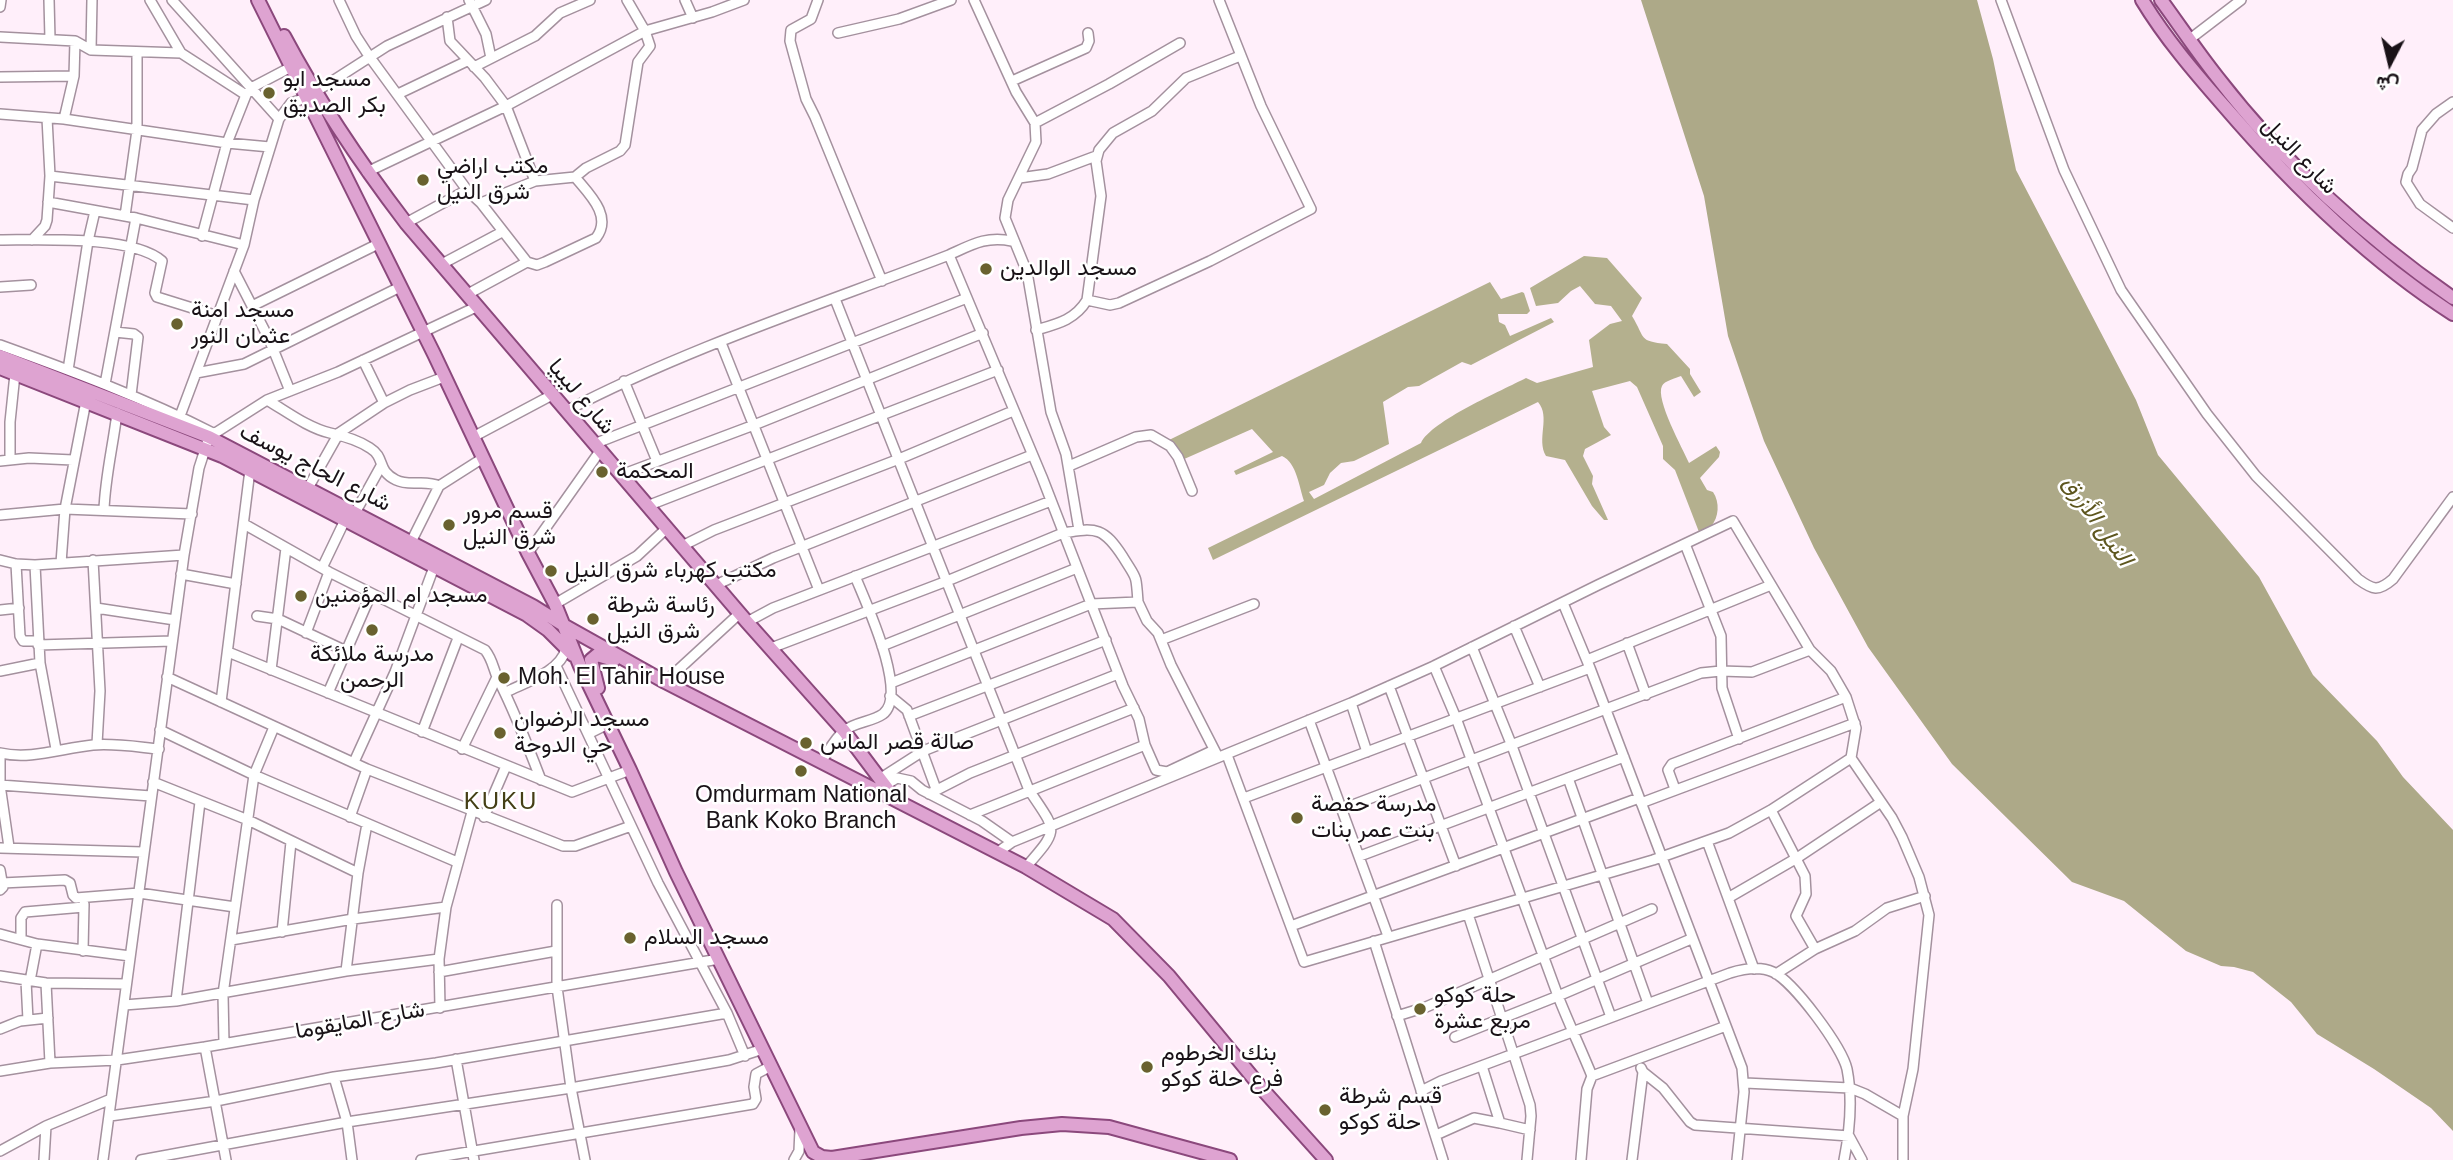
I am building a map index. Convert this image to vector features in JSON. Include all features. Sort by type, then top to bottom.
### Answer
[{"type":"main road","name":"شارع ليبيا","points":[[258,0],[291,67],[406,223],[743,618],[844,730],[895,799]]},
{"type":"main road","name":"شارع ليبيا","points":[[266,0],[378,244],[555,604],[565,626],[571,653]]},
{"type":"main road","name":"شارع النيل","points":[[2161,0],[2241,106],[2307,177],[2366,230],[2453,298]]},
{"type":"main road","name":"شارع النيل","points":[[2144,1],[2208,87],[2297,186],[2395,274],[2453,314]]},
{"type":"main road","name":"شارع الحاج يوسف","points":[[0,356],[209,440],[308,488],[350,517],[434,567],[527,615],[548,630],[571,653]]},
{"type":"main road","name":"شارع الحاج يوسف","points":[[0,369],[117,414],[209,440],[250,470],[411,542],[533,606],[644,670]]},
{"type":"main road","points":[[571,653],[606,720],[676,872],[813,1152],[826,1159],[1021,1128],[1076,1124],[1109,1126],[1230,1160]]},
{"type":"main road","points":[[606,720],[590,665],[593,656],[601,655],[644,670],[1026,867],[1122,926],[1176,984],[1220,1039],[1326,1160]]},
{"type":"main road","points":[[1305,1138],[1314,1160]]},
{"type":"street","points":[[0,8],[1,0]]},
{"type":"street","points":[[49,0],[50,39]]},
{"type":"street","points":[[91,50],[92,0]]},
{"type":"street","points":[[150,0],[181,53]]},
{"type":"street","points":[[172,0],[248,91],[279,119]]},
{"type":"street","points":[[180,416],[244,245],[254,200],[279,119],[290,103],[311,95],[369,57],[421,29],[447,18],[471,3],[486,0]]},
{"type":"street","points":[[481,203],[536,181],[575,177],[586,168],[620,151],[625,145],[638,62],[650,46],[645,31],[627,0]]},
{"type":"street","points":[[685,0],[693,18]]},
{"type":"street","points":[[368,172],[506,106],[645,31],[744,0]]},
{"type":"street","points":[[818,0],[811,19],[791,30],[790,41],[808,105],[882,281]]},
{"type":"street","points":[[838,33],[899,19],[951,0]]},
{"type":"street","points":[[974,0],[1035,123],[1036,142],[1005,209],[1005,218],[1012,241],[1027,272],[1051,412],[1069,466],[1079,530]]},
{"type":"street","points":[[1087,300],[1110,305],[1119,303],[1210,261],[1311,209],[1277,141],[1219,0]]},
{"type":"street","points":[[2001,0],[2069,181],[2121,290],[2207,414],[2256,476],[2358,579],[2376,589],[2384,587],[2393,579],[2453,497]]},
{"type":"street","points":[[2190,39],[2241,0]]},
{"type":"street","points":[[342,1],[369,57],[467,190],[481,203],[527,262],[537,265],[545,262],[596,238],[601,231],[602,215],[575,177]]},
{"type":"street","points":[[398,94],[491,58],[535,36],[561,13],[586,1]]},
{"type":"street","points":[[471,3],[486,34],[491,58]]},
{"type":"street","points":[[447,18],[450,27],[449,39],[491,85],[506,106],[536,181]]},
{"type":"street","points":[[1012,81],[1086,48],[1089,45],[1088,33]]},
{"type":"street","points":[[0,37],[75,41],[91,50],[181,53],[248,91]]},
{"type":"street","points":[[64,119],[74,76],[75,41]]},
{"type":"street","points":[[1035,123],[1180,43]]},
{"type":"street","points":[[125,216],[137,130],[137,52]]},
{"type":"street","points":[[1019,177],[1048,174],[1096,156],[1112,133],[1152,111],[1186,78],[1240,56]]},
{"type":"street","points":[[202,236],[228,143],[248,91],[291,67]]},
{"type":"street","points":[[0,77],[74,76]]},
{"type":"street","points":[[2453,102],[2436,114],[2422,130],[2413,168],[2406,182],[2420,204],[2453,228]]},
{"type":"street","points":[[0,114],[64,119],[270,147]]},
{"type":"street","points":[[32,240],[45,226],[48,202],[50,176],[47,118]]},
{"type":"street","points":[[1036,330],[1065,322],[1080,312],[1087,300],[1101,196],[1096,156]]},
{"type":"street","points":[[50,176],[254,200]]},
{"type":"street","points":[[406,223],[467,190]]},
{"type":"street","points":[[48,202],[136,218],[244,245]]},
{"type":"street","points":[[68,370],[95,211]]},
{"type":"street","points":[[105,384],[136,218]]},
{"type":"street","points":[[440,265],[502,232]]},
{"type":"street","points":[[566,411],[624,381],[992,238],[1012,241]]},
{"type":"street","points":[[0,240],[88,241],[130,246],[162,261],[155,293],[158,297],[218,316]]},
{"type":"street","points":[[252,306],[378,244]]},
{"type":"street","points":[[949,255],[1134,708],[1144,746],[1157,770],[1162,773],[1220,755]]},
{"type":"street","points":[[466,295],[527,262]]},
{"type":"street","points":[[234,271],[274,348],[290,391]]},
{"type":"street","points":[[0,287],[31,285]]},
{"type":"street","points":[[196,373],[244,364],[400,287]]},
{"type":"street","points":[[528,552],[597,448],[644,426],[967,298]]},
{"type":"street","points":[[835,299],[1015,756],[1029,790],[1051,826],[1050,838],[1026,867]]},
{"type":"street","points":[[103,1160],[181,574],[199,468],[209,440],[267,400],[363,360],[476,307]]},
{"type":"street","points":[[115,332],[138,337],[131,395]]},
{"type":"street","points":[[621,475],[983,333]]},
{"type":"street","points":[[721,343],[819,590]]},
{"type":"street","points":[[0,345],[105,384],[180,416],[209,440]]},
{"type":"street","points":[[363,360],[384,403]]},
{"type":"street","points":[[647,506],[998,370]]},
{"type":"street","points":[[15,374],[5,460],[73,460]]},
{"type":"street","points":[[308,488],[339,433],[384,403],[444,377]]},
{"type":"street","points":[[624,381],[657,461]]},
{"type":"street","points":[[473,437],[552,395]]},
{"type":"street","points":[[267,400],[320,429],[339,433],[370,448],[377,454],[387,475],[405,484],[425,483],[439,486]]},
{"type":"street","points":[[61,563],[65,509],[86,401]]},
{"type":"street","points":[[682,546],[714,530],[899,460],[1013,411]]},
{"type":"street","points":[[104,510],[105,486],[110,471],[117,414]]},
{"type":"street","points":[[1069,466],[1136,437],[1151,436],[1170,446],[1178,457],[1192,491]]},
{"type":"street","points":[[716,585],[739,572],[1032,455]]},
{"type":"street","points":[[411,542],[439,486],[483,458]]},
{"type":"street","points":[[306,634],[326,570],[350,517],[381,466]]},
{"type":"street","points":[[220,702],[250,470]]},
{"type":"street","points":[[665,682],[743,618],[1051,501]]},
{"type":"street","points":[[0,515],[65,509],[192,514]]},
{"type":"street","points":[[999,852],[1013,842],[1351,703],[1434,666],[1733,521],[1810,650],[1831,671],[1846,696],[1855,723],[1851,758],[1881,802],[1910,855],[1925,896],[1928,923],[1913,1069],[1903,1116],[1903,1160]]},
{"type":"street","points":[[244,524],[370,594],[485,650],[495,666],[496,677],[506,692],[541,780]]},
{"type":"street","points":[[555,604],[637,556],[667,528]]},
{"type":"street","points":[[771,648],[947,581],[1063,533],[1079,530],[1099,531],[1112,539],[1135,573],[1138,580],[1138,602],[1147,621],[1158,633],[1171,665],[1244,798],[1304,961],[1563,887],[1707,841],[1744,826],[1851,758]]},
{"type":"street","points":[[1685,544],[1721,636],[1724,696],[1740,739]]},
{"type":"street","points":[[271,670],[286,548]]},
{"type":"street","points":[[0,560],[35,565],[184,555]]},
{"type":"street","points":[[93,560],[100,691],[97,744]]},
{"type":"street","points":[[16,564],[22,640],[38,643],[172,641]]},
{"type":"street","points":[[35,565],[40,663],[55,749]]},
{"type":"street","points":[[354,762],[395,672],[434,567]]},
{"type":"street","points":[[882,646],[1077,568]]},
{"type":"street","points":[[181,574],[236,584]]},
{"type":"street","points":[[821,762],[844,730],[886,712],[890,696],[891,683],[882,646],[855,576]]},
{"type":"street","points":[[1244,798],[1540,687],[1626,643],[1771,585]]},
{"type":"street","points":[[328,693],[370,594]]},
{"type":"street","points":[[891,683],[1091,604],[1138,602]]},
{"type":"street","points":[[1563,603],[1589,664],[1742,1068],[1745,1083],[1737,1160]]},
{"type":"street","points":[[1161,640],[1254,604]]},
{"type":"street","points":[[0,610],[19,608]]},
{"type":"street","points":[[96,608],[175,620]]},
{"type":"street","points":[[257,616],[278,618],[306,634],[346,651]]},
{"type":"street","points":[[1514,626],[1540,687]]},
{"type":"street","points":[[422,732],[458,638]]},
{"type":"street","points":[[909,716],[1106,640]]},
{"type":"street","points":[[1626,643],[1646,695]]},
{"type":"street","points":[[1472,648],[1530,793],[1611,1017]]},
{"type":"street","points":[[1342,809],[1701,673],[1752,672],[1810,650]]},
{"type":"street","points":[[228,652],[568,791],[577,792],[630,770]]},
{"type":"street","points":[[506,692],[556,666],[571,653]]},
{"type":"street","points":[[0,671],[40,663]]},
{"type":"street","points":[[556,666],[631,826],[727,1013],[745,1056]]},
{"type":"street","points":[[1434,666],[1456,718],[1558,996],[1592,1076],[1587,1089],[1581,1160]]},
{"type":"street","points":[[883,781],[923,751],[1118,674]]},
{"type":"street","points":[[167,677],[368,769],[563,846],[575,845],[631,826]]},
{"type":"street","points":[[462,749],[496,677]]},
{"type":"street","points":[[1389,686],[1456,866]]},
{"type":"street","points":[[890,696],[901,704],[909,716],[923,751],[932,792]]},
{"type":"street","points":[[1675,789],[1668,770],[1672,764],[1846,696]]},
{"type":"street","points":[[1351,703],[1367,752]]},
{"type":"street","points":[[932,792],[1134,708]]},
{"type":"street","points":[[587,734],[606,720]]},
{"type":"street","points":[[1309,720],[1388,936]]},
{"type":"street","points":[[1291,926],[1855,723]]},
{"type":"street","points":[[224,1044],[223,993],[254,775],[274,727]]},
{"type":"street","points":[[160,730],[254,775],[457,862]]},
{"type":"street","points":[[143,852],[4,847],[0,753],[33,755],[55,749],[97,744],[159,749]]},
{"type":"street","points":[[970,815],[1144,746]]},
{"type":"street","points":[[1360,856],[1624,757]]},
{"type":"street","points":[[485,817],[506,766]]},
{"type":"street","points":[[350,817],[368,769]]},
{"type":"street","points":[[883,781],[905,778],[1013,842]]},
{"type":"street","points":[[1568,778],[1648,1003]]},
{"type":"street","points":[[153,782],[248,820],[358,873]]},
{"type":"street","points":[[0,785],[151,796]]},
{"type":"street","points":[[176,1001],[200,802]]},
{"type":"street","points":[[1728,898],[1797,858],[1881,802]]},
{"type":"street","points":[[1771,810],[1807,883],[1797,920],[1815,949]]},
{"type":"street","points":[[440,1008],[439,958],[446,907],[472,812]]},
{"type":"street","points":[[346,971],[367,824]]},
{"type":"street","points":[[1707,841],[1754,969]]},
{"type":"street","points":[[282,932],[291,842]]},
{"type":"street","points":[[0,870],[1,886],[65,880],[71,883],[72,895],[84,902]]},
{"type":"street","points":[[21,939],[21,918],[25,912],[139,893],[235,907]]},
{"type":"street","points":[[1776,974],[1815,949],[1855,931],[1887,908],[1925,896]]},
{"type":"street","points":[[83,951],[84,902]]},
{"type":"street","points":[[557,905],[557,987],[563,1041],[585,1160]]},
{"type":"street","points":[[231,940],[353,919],[446,907]]},
{"type":"street","points":[[1397,1016],[1652,909]]},
{"type":"street","points":[[1468,914],[1530,1105],[1527,1160]]},
{"type":"street","points":[[0,934],[37,944],[130,956]]},
{"type":"street","points":[[1455,1038],[1692,939]]},
{"type":"street","points":[[1374,941],[1443,1160]]},
{"type":"street","points":[[28,1020],[28,981],[37,944]]},
{"type":"street","points":[[439,972],[556,951]]},
{"type":"street","points":[[124,1005],[176,1001],[346,971],[439,958]]},
{"type":"street","name":"شارع المايقوما","points":[[0,1071],[50,1063],[117,1060],[205,1047],[719,959]]},
{"type":"street","points":[[1421,1091],[1648,1003],[1736,971],[1754,969],[1776,974],[1807,1006],[1838,1047],[1847,1067],[1850,1088],[1849,1136],[1844,1160]]},
{"type":"street","points":[[0,976],[28,981],[127,984]]},
{"type":"street","points":[[46,982],[50,1063]]},
{"type":"street","points":[[110,1116],[216,1101],[334,1077],[727,1013]]},
{"type":"street","points":[[0,1029],[28,1020],[48,1018]]},
{"type":"street","points":[[1592,1076],[1726,1026]]},
{"type":"street","points":[[205,1047],[226,1160]]},
{"type":"street","points":[[141,1160],[346,1122],[571,1088],[745,1056],[763,1049]]},
{"type":"street","points":[[456,1059],[473,1156]]},
{"type":"street","points":[[1636,1061],[1643,1072],[1663,1088],[1690,1122],[1702,1126],[1849,1136]]},
{"type":"street","points":[[421,1160],[473,1156],[579,1134],[753,1104],[756,1099],[754,1087],[757,1074],[771,1066]]},
{"type":"street","points":[[1482,1066],[1500,1123]]},
{"type":"street","points":[[1632,1160],[1643,1072]]},
{"type":"street","points":[[334,1077],[346,1122],[352,1160]]},
{"type":"street","points":[[1745,1083],[1850,1088],[1903,1116]]},
{"type":"street","points":[[0,1151],[46,1126],[111,1099]]},
{"type":"street","points":[[1436,1135],[1475,1118],[1530,1130]]},
{"type":"street","points":[[44,1160],[46,1126]]},
{"type":"street","points":[[794,1160],[799,1151],[800,1129]]},
{"type":"street","points":[[1849,1136],[1862,1160]]},
{"type":"shaded area","points":[[1584,256],[1607,258],[1642,298],[1632,316],[1644,338],[1651,342],[1667,344],[1690,369],[1690,374],[1701,392],[1694,397],[1681,376],[1665,383],[1661,392],[1662,402],[1689,463],[1716,446],[1720,452],[1719,457],[1700,478],[1717,500],[1717,514],[1710,527],[1699,532],[1675,470],[1663,459],[1663,446],[1637,387],[1630,381],[1592,391],[1604,427],[1611,435],[1585,449],[1583,456],[1608,520],[1604,520],[1592,506],[1565,460],[1546,456],[1542,442],[1543,414],[1538,402],[1213,560],[1208,548],[1304,501],[1297,476],[1291,464],[1282,456],[1236,475],[1234,471],[1273,452],[1252,429],[1182,460],[1165,442],[1490,282],[1501,299],[1524,293],[1530,311],[1527,314],[1498,314],[1499,322],[1505,325],[1510,336],[1551,318],[1554,322],[1471,365],[1462,362],[1383,402],[1389,444],[1354,461],[1341,463],[1330,473],[1324,485],[1309,492],[1314,499],[1421,443],[1438,425],[1526,378],[1537,383],[1593,367],[1589,340],[1610,324],[1622,321],[1611,306],[1595,304],[1580,286],[1558,303],[1536,306],[1530,288]]},
{"type":"water","name":"النيل الأزرق","points":[[1641,0],[1977,0],[1993,59],[2016,170],[2136,400],[2158,455],[2259,577],[2313,675],[2377,741],[2403,777],[2453,830],[2453,1131],[2431,1108],[2317,1034],[2291,1002],[2253,972],[2221,966],[2186,951],[2124,901],[2072,882],[1952,764],[1868,647],[1814,548],[1764,441],[1728,336],[1704,196]]},
{"type":"waterway","points":[[1017,844],[1028,840]]},
{"type":"place","name":"مسجد ابو بكر الصديق","points":[[269,93]]},
{"type":"place","name":"مكتب اراضي شرق النيل","points":[[423,180]]},
{"type":"place","name":"مسجد الوالدين","points":[[986,269]]},
{"type":"place","name":"مسجد امنة عثمان النور","points":[[177,324]]},
{"type":"place","name":"المحكمة","points":[[602,472]]},
{"type":"place","name":"قسم مرور شرق النيل","points":[[449,525]]},
{"type":"place","name":"مكتب كهرباء شرق النيل","points":[[551,571]]},
{"type":"place","name":"مسجد ام المؤمنين","points":[[301,596]]},
{"type":"place","name":"رئاسة شرطة شرق النيل","points":[[593,619]]},
{"type":"place","name":"مدرسة ملائكة الرحمن","points":[[372,630]]},
{"type":"place","name":"Moh. El Tahir House","points":[[504,678]]},
{"type":"place","name":"مسجد الرضوان حي الدوحة","points":[[500,733]]},
{"type":"place","name":"صالة قصر الماس","points":[[806,743]]},
{"type":"place","name":"Omdurmam National Bank Koko Branch","points":[[801,771]]},
{"type":"place","name":"مدرسة حفصة بنت عمر بنات","points":[[1297,818]]},
{"type":"place","name":"مسجد السلام","points":[[630,938]]},
{"type":"place","name":"حلة كوكو مربع عشرة","points":[[1420,1009]]},
{"type":"place","name":"بنك الخرطوم فرع حلة كوكو","points":[[1147,1067]]},
{"type":"place","name":"قسم شرطة حلة كوكو","points":[[1325,1110]]},
{"type":"district","name":"KUKU","points":[[501,802]]}]
